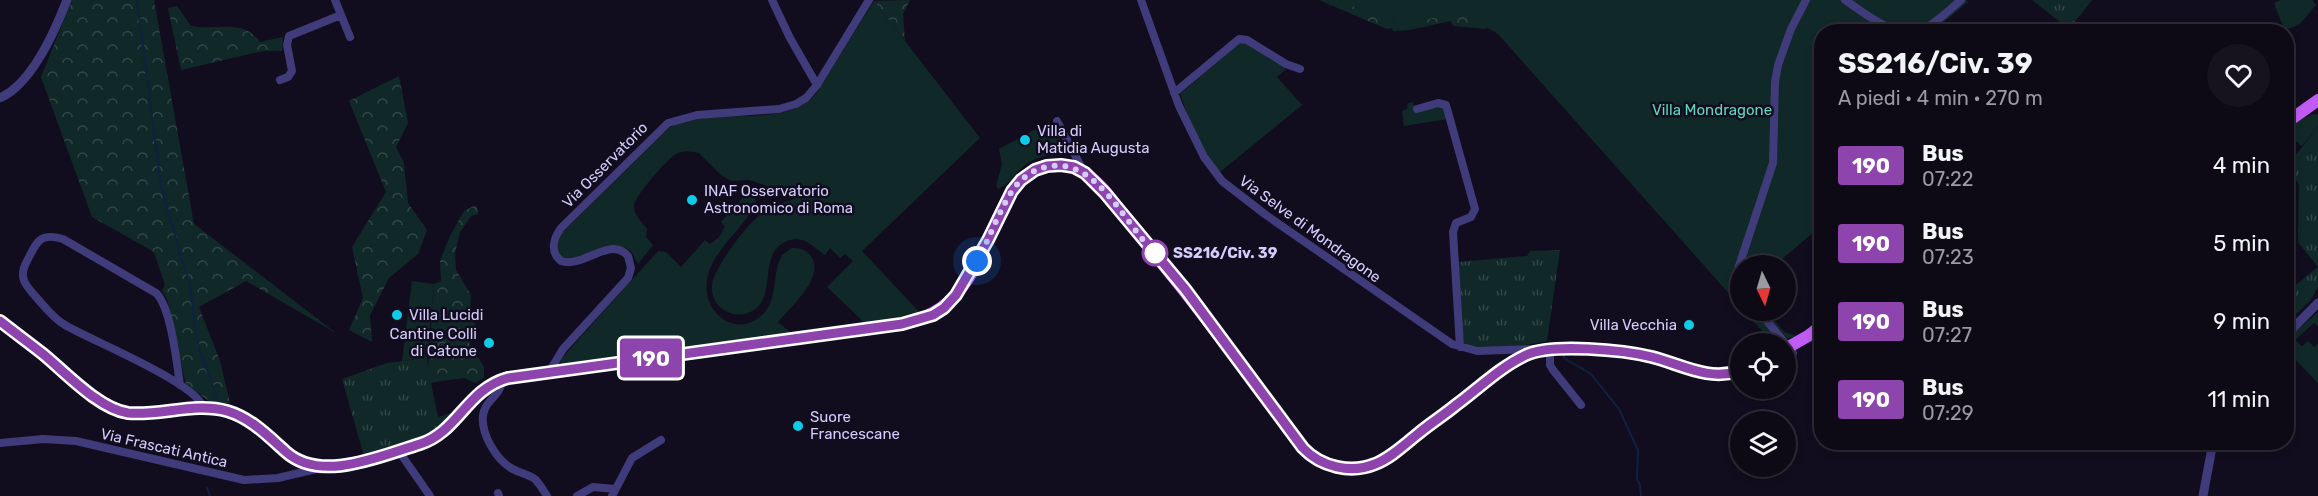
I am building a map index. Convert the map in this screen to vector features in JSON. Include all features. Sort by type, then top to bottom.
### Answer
[{"type":"main road","points":[[2294,117],[2318,103]]},
{"type":"main road","points":[[2298,114],[2318,112]]},
{"type":"main road","points":[[0,321],[82,387],[117,410],[136,413],[221,409],[241,416],[296,460],[320,468],[356,463],[423,443],[437,436],[479,392],[502,379],[902,324],[925,318],[944,308],[962,287],[1012,191],[1021,180],[1035,170],[1058,165],[1074,167],[1085,173],[1105,193],[1185,289],[1300,445],[1311,456],[1323,462],[1355,468],[1382,461],[1478,387],[1520,358],[1551,348],[1647,356],[1691,371],[1712,375],[1730,374]]},
{"type":"main road","points":[[1796,345],[1814,332]]},
{"type":"street","points":[[0,98],[14,91],[24,79],[51,36],[67,0]]},
{"type":"street","points":[[334,0],[350,37]]},
{"type":"street","points":[[772,0],[790,38],[817,85]]},
{"type":"street","name":"Via Osservatorio","points":[[549,372],[563,349],[628,278],[631,268],[627,254],[617,249],[605,250],[574,263],[561,261],[554,249],[556,237],[561,228],[668,123],[692,116],[784,108],[801,102],[817,85],[869,0]]},
{"type":"street","name":"Via Selve di Mondragone","points":[[1142,0],[1174,93],[1204,157],[1230,188],[1442,338],[1460,347],[1486,351],[1551,348]]},
{"type":"street","points":[[1742,255],[1773,159],[1778,67],[1791,29],[1806,0]]},
{"type":"street","points":[[1845,0],[1882,24]]},
{"type":"street","points":[[1932,24],[1961,0]]},
{"type":"street","points":[[280,80],[288,77],[292,71],[287,45],[289,36],[341,15]]},
{"type":"street","points":[[1174,93],[1239,39],[1247,40],[1286,64],[1300,69]]},
{"type":"street","points":[[1417,109],[1438,104],[1446,105],[1475,209],[1473,216],[1457,222],[1453,230],[1460,347]]},
{"type":"street","points":[[1057,121],[1085,173]]},
{"type":"street","points":[[180,385],[175,349],[163,299],[63,239],[49,236],[36,242],[22,269],[22,276],[25,285],[56,319],[180,385],[197,396],[204,409]]},
{"type":"street","points":[[2294,327],[2318,303]]},
{"type":"street","points":[[1767,321],[1776,333]]},
{"type":"street","points":[[1551,348],[1552,369],[1581,405]]},
{"type":"street","points":[[502,379],[499,392],[487,404],[483,412],[486,435],[505,464],[535,479],[547,496]]},
{"type":"street","name":"Via Frascati Antica","points":[[0,443],[43,439],[76,441],[244,480],[278,478],[320,468]]},
{"type":"street","points":[[577,496],[593,487],[613,493],[632,458],[660,440]]},
{"type":"street","points":[[398,450],[430,496]]},
{"type":"street","points":[[2203,496],[2211,450]]},
{"type":"green space","points":[[72,0],[154,0],[194,224],[336,333],[246,281],[199,307],[220,361],[230,403],[212,403],[186,385],[167,299],[162,291],[165,285],[154,252],[92,217],[41,77]]},
{"type":"green space","points":[[910,0],[903,14],[905,41],[874,1]]},
{"type":"green space","points":[[1319,0],[1480,0],[1494,16],[1486,29],[1454,26],[1450,21],[1410,30],[1393,31],[1392,28],[1387,29]]},
{"type":"green space","name":"Villa Mondragone","points":[[1339,0],[1967,0],[1968,2],[1941,24],[1814,24],[1814,232],[1787,255],[1730,255],[1730,295],[1498,34],[1462,13],[1443,15],[1412,24],[1387,21]]},
{"type":"green space","points":[[2032,0],[2092,0],[2073,24],[2063,24]]},
{"type":"green space","points":[[2280,0],[2312,0],[2316,5],[2294,27],[2294,24],[2282,24],[2274,3]]},
{"type":"green space","points":[[874,1],[980,138],[862,251],[924,317],[868,326],[827,287],[853,261],[845,254],[840,258],[830,248],[825,255],[806,242],[797,239],[785,242],[772,256],[765,294],[761,303],[747,313],[726,311],[715,301],[712,286],[715,275],[727,254],[747,228],[767,209],[794,199],[808,189],[804,186],[786,192],[749,180],[731,181],[721,175],[699,153],[687,151],[672,157],[652,178],[636,200],[635,212],[647,229],[646,237],[653,245],[638,264],[631,251],[616,245],[575,261],[560,257],[556,250],[559,236],[669,128],[686,121],[705,118],[768,115],[788,111],[804,104],[817,92]]},
{"type":"green space","points":[[177,6],[191,26],[238,28],[246,30],[260,42],[283,37],[282,51],[263,51],[181,70],[168,8]]},
{"type":"green space","points":[[1242,41],[1286,69],[1277,77],[1302,105],[1219,173],[1201,145],[1180,94]]},
{"type":"green space","points":[[399,76],[408,123],[396,147],[404,163],[408,203],[427,230],[418,254],[389,278],[370,315],[372,342],[349,330],[363,298],[352,247],[386,192],[349,101]]},
{"type":"green space","points":[[1413,102],[1415,111],[1444,106],[1448,119],[1404,126],[1402,111],[1407,109],[1408,103]]},
{"type":"green space","points":[[2318,115],[2318,127],[2302,146],[2294,140],[2296,120]]},
{"type":"green space","points":[[1049,122],[1067,153],[1047,155],[1029,162],[1007,184],[998,189],[996,186],[1002,164],[999,149]]},
{"type":"green space","points":[[2318,127],[2318,267],[2298,242],[2299,185],[2294,177],[2294,157]]},
{"type":"green space","points":[[746,194],[754,195],[756,203],[712,265],[708,275],[709,301],[723,319],[744,324],[755,321],[765,312],[772,299],[782,255],[792,248],[804,250],[812,258],[814,266],[810,283],[778,322],[794,335],[560,367],[561,359],[658,251],[666,252],[681,267],[705,240],[710,244],[719,237],[725,227],[721,222]]},
{"type":"green space","points":[[474,206],[477,207],[478,214],[471,216],[460,232],[455,254],[456,270],[471,295],[470,312],[476,327],[469,343],[484,367],[484,378],[475,383],[464,378],[442,381],[428,369],[434,284],[441,281],[440,261],[450,236],[464,211]]},
{"type":"green space","points":[[1560,250],[1547,341],[1494,349],[1463,345],[1458,262],[1527,256],[1530,251]]},
{"type":"green space","points":[[2318,267],[2318,287],[2310,301],[2294,316],[2294,286]]},
{"type":"green space","points":[[412,281],[434,284],[427,358],[402,361]]},
{"type":"green space","points":[[2318,312],[2318,326],[2314,323],[2295,340],[2302,346],[2308,341],[2314,347],[2318,344],[2318,383],[2294,358],[2294,333]]},
{"type":"green space","points":[[1753,321],[1775,321],[1787,333],[1764,333]]},
{"type":"green space","points":[[427,358],[428,369],[442,381],[431,383],[438,417],[452,413],[434,431],[421,439],[364,456],[342,379],[387,363]]},
{"type":"waterway","points":[[137,0],[161,187],[189,282],[199,349],[217,397]]},
{"type":"waterway","points":[[1563,353],[1564,358],[1591,374],[1619,409],[1638,450],[1637,479],[1641,496]]},
{"type":"waterway","points":[[207,488],[210,496]]},
{"type":"bus line","name":"190","points":[[0,321],[82,387],[117,410],[132,413],[211,408],[225,410],[250,422],[300,462],[320,468],[337,466],[362,461],[432,439],[445,430],[483,389],[508,378],[902,324],[929,316],[947,305],[956,295],[988,240],[1012,191],[1018,184],[1035,170],[1047,166],[1066,165],[1082,171],[1105,193],[1185,289],[1303,448],[1311,456],[1334,466],[1364,468],[1384,460],[1478,387],[1520,358],[1539,350],[1577,349],[1647,356],[1691,371],[1712,375],[1730,373]]},
{"type":"place","name":"Villa di Matidia Augusta","points":[[1025,140]]},
{"type":"place","name":"INAF Osservatorio Astronomico di Roma","points":[[692,200]]},
{"type":"place","name":"SS216/Civ. 39","points":[[1155,253]]},
{"type":"place","name":"Villa Lucidi","points":[[397,315]]},
{"type":"place","name":"Villa Vecchia","points":[[1689,325]]},
{"type":"place","name":"Cantine Colli di Catone","points":[[489,343]]},
{"type":"place","name":"Suore Francescane","points":[[798,426]]},
{"type":"route","points":[[977,261],[1012,191],[1035,170],[1058,165],[1080,170],[1095,182],[1155,253]]}]
